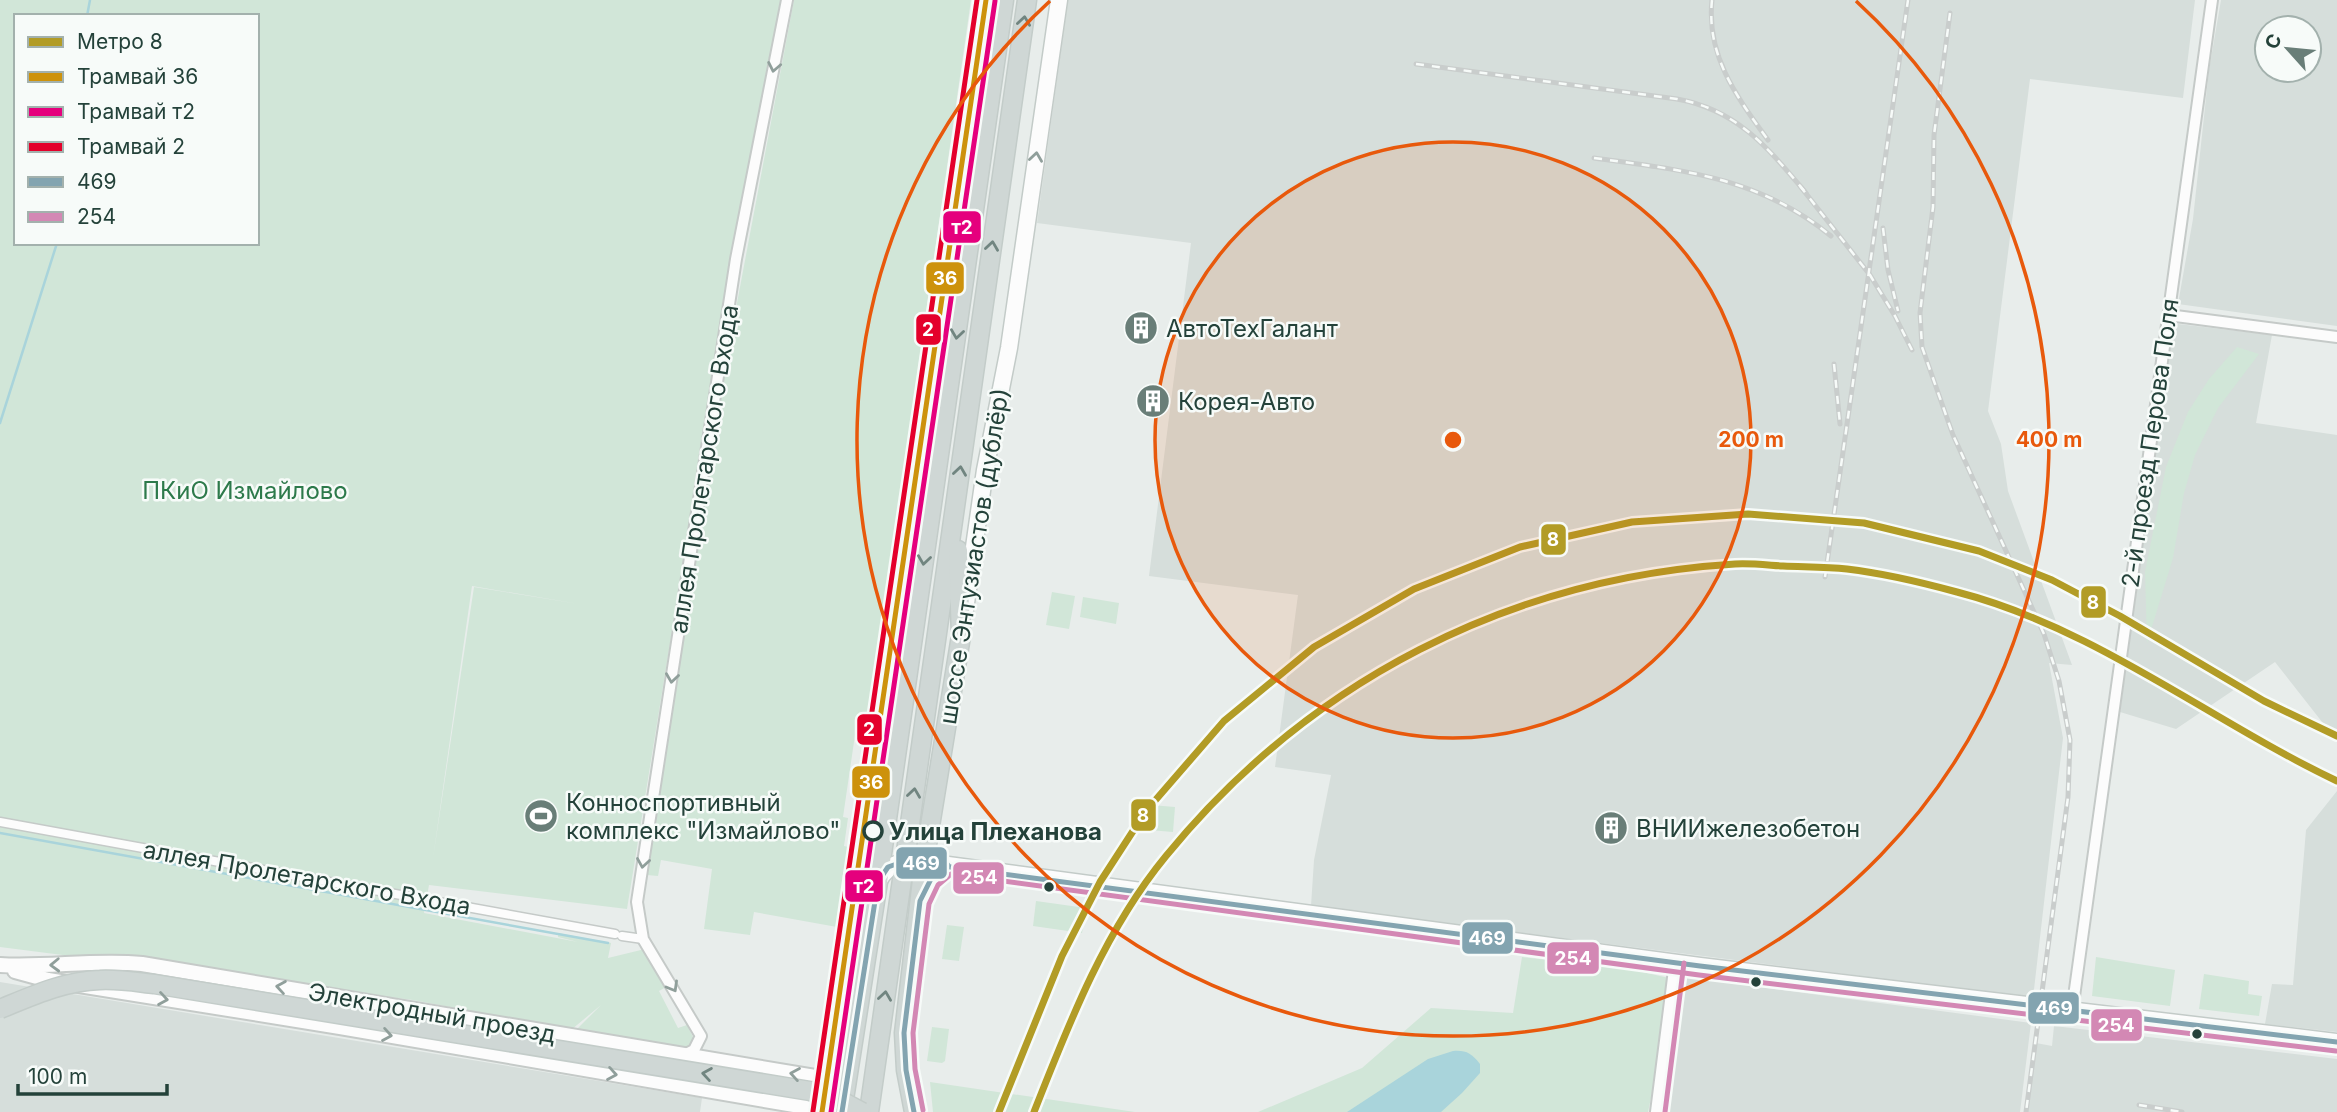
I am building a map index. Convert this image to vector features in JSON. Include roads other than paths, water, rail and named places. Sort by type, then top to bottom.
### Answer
[{"type":"main road","points":[[842,1112],[878,882],[1004,0]]},
{"type":"main road","points":[[869,1112],[1027,0]]},
{"type":"main road","name":"шоссе Энтузиастов (дублёр)","points":[[914,1112],[906,1070],[904,1033],[924,863],[985,470],[1009,348],[1059,0]]},
{"type":"main road","points":[[954,511],[961,636]]},
{"type":"main road","points":[[905,861],[929,836],[935,849],[948,865]]},
{"type":"main road","points":[[878,882],[888,867],[905,861],[948,865],[1675,962],[2337,1042]]},
{"type":"main road","points":[[920,901],[931,879],[948,865]]},
{"type":"main road","points":[[0,1009],[71,984],[99,980],[154,984],[810,1091],[834,1097],[862,1112]]},
{"type":"street","name":"аллея Пролетарского Входа","points":[[682,1055],[694,1050],[701,1036],[643,939],[637,902],[736,259],[787,0]]},
{"type":"street","name":"2-й проезд Перова Поля","points":[[2072,1011],[2211,0]]},
{"type":"street","points":[[2168,315],[2337,337]]},
{"type":"street","name":"аллея Пролетарского Входа","points":[[0,822],[643,939]]},
{"type":"street","name":"Электродный проезд","points":[[0,966],[124,962],[821,1078],[835,1074],[851,1053]]},
{"type":"street","points":[[1656,1112],[1675,962]]},
{"type":"street","name":"Электродный проезд","points":[[0,966],[48,980],[699,1088],[822,1112]]},
{"type":"street","points":[[340,1027],[352,1019],[355,1008],[353,1003],[343,997]]},
{"type":"street","points":[[516,1058],[510,1053],[506,1041],[513,1030],[521,1028]]},
{"type":"water","points":[[1453,1051],[1471,1055],[1480,1064],[1480,1073],[1441,1112],[1347,1112],[1428,1059]]},
{"type":"waterway","points":[[87,14],[90,0]]},
{"type":"waterway","points":[[0,423],[56,245]]},
{"type":"waterway","points":[[0,833],[608,943]]},
{"type":"railway","points":[[1712,0],[1711,20],[1719,58],[1735,92],[1768,140]]},
{"type":"railway","points":[[1825,577],[1908,0]]},
{"type":"railway","points":[[1950,13],[1934,135],[1933,207],[1920,313],[1922,347],[1953,435],[2044,634],[2059,681],[2070,740],[2068,797],[2026,1112]]},
{"type":"railway","points":[[1416,64],[1698,104],[1718,112],[1750,133],[1806,193]]},
{"type":"railway","points":[[1594,158],[1718,179],[1776,201],[1804,216],[1831,236]]},
{"type":"railway","points":[[1800,186],[1870,275],[1912,350]]},
{"type":"railway","points":[[1883,228],[1888,270],[1898,311]]},
{"type":"railway","points":[[1834,364],[1840,424]]},
{"type":"railway","points":[[2139,1105],[2182,1112]]},
{"type":"metro line","name":"8","points":[[999,1112],[1062,956],[1100,882],[1146,811],[1224,721],[1314,647],[1414,589],[1520,547],[1632,522],[1748,514],[1864,523],[1979,551],[2052,580],[2120,616],[2264,701],[2337,736]]},
{"type":"metro line","name":"8","points":[[1034,1112],[1090,978],[1125,915],[1166,856],[1222,794],[1283,739],[1349,690],[1419,650],[1493,616],[1571,591],[1652,573],[1741,564],[1847,569],[1931,585],[2008,608],[2057,628],[2337,781]]},
{"type":"tram line","name":"2","points":[[813,1111],[977,0]]},
{"type":"tram line","name":"36","points":[[822,1112],[986,0]]},
{"type":"tram line","name":"т2","points":[[831,1112],[995,1]]},
{"type":"place","name":"АвтоТехГалант","points":[[1141,328]]},
{"type":"place","name":"Корея-Авто","points":[[1153,401]]},
{"type":"place","name":"Конноспортивный комплекс \"Измайлово\"","points":[[541,816]]},
{"type":"place","name":"ВНИИжелезобетон","points":[[1611,828]]},
{"type":"place","name":"Улица Плеханова","points":[[873,831]]},
{"type":"park label","name":"ПКиО Измайлово","points":[[245,490]]}]
